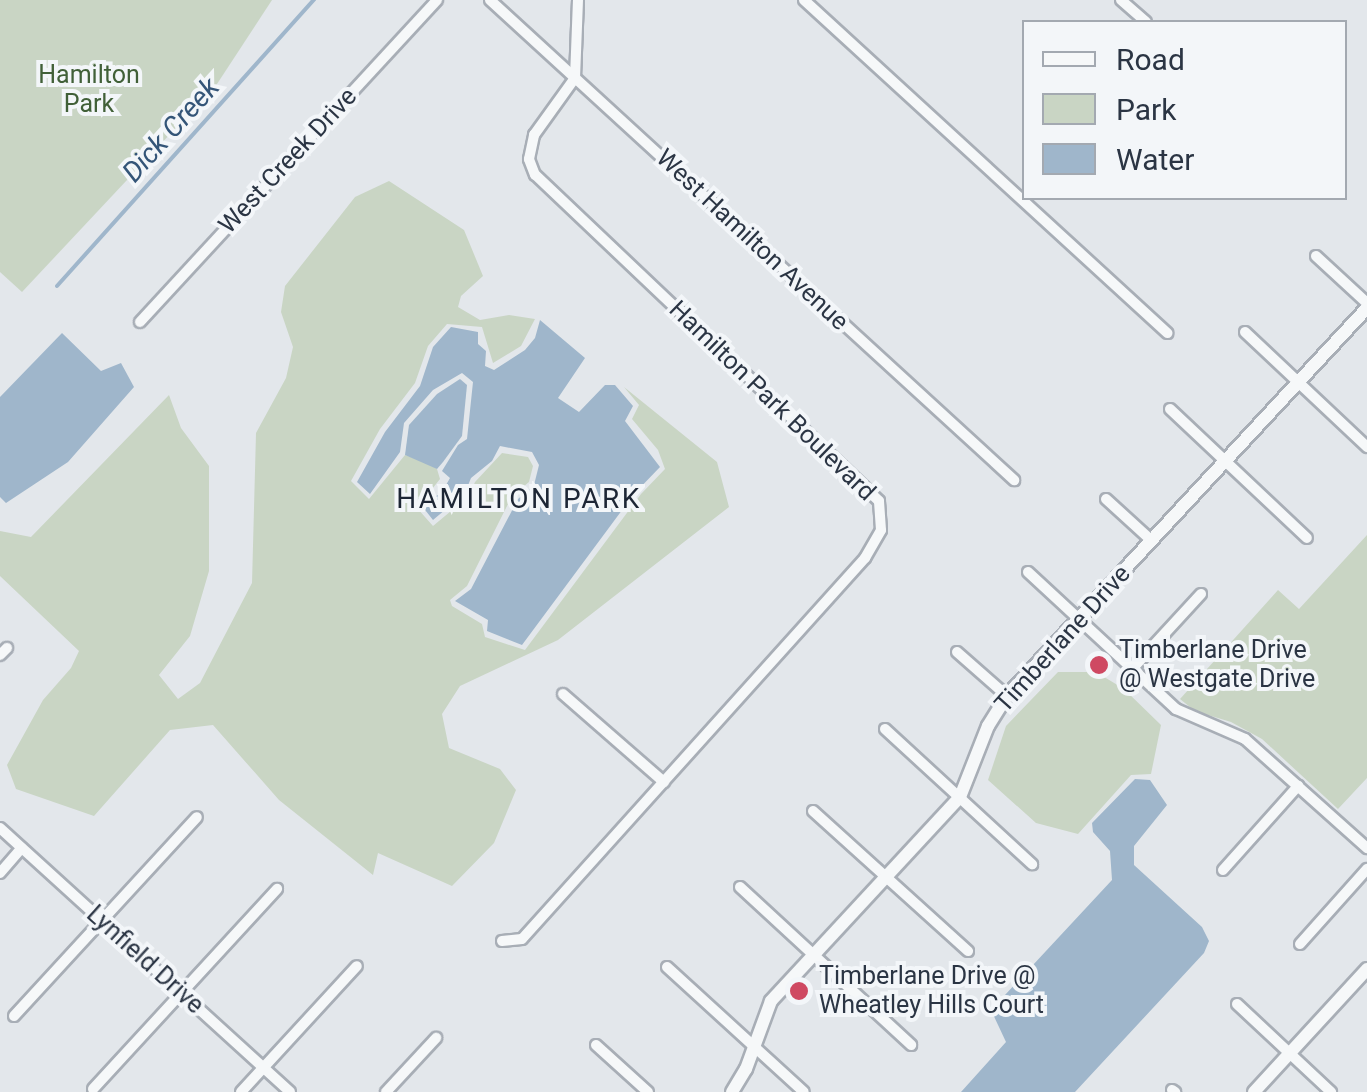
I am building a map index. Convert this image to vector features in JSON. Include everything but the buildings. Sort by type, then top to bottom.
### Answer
[{"type":"street","name":"West Creek Drive","points":[[140,322],[437,0]]},
{"type":"street","name":"West Hamilton Avenue","points":[[490,0],[1014,480]]},
{"type":"street","points":[[575,78],[578,0]]},
{"type":"street","points":[[804,0],[1168,334]]},
{"type":"street","points":[[1121,0],[1144,20]]},
{"type":"street","name":"Hamilton Park Boulevard","points":[[502,941],[522,939],[865,558],[881,530],[879,501],[535,175],[529,158],[534,135],[575,78]]},
{"type":"street","points":[[1316,256],[1367,306]]},
{"type":"street","name":"Timberlane Drive","points":[[732,1092],[772,1001],[960,797],[988,726],[1007,696],[1367,306]]},
{"type":"street","points":[[1245,332],[1367,446]]},
{"type":"street","points":[[1170,409],[1307,538]]},
{"type":"street","points":[[1106,499],[1152,540]]},
{"type":"street","points":[[1028,572],[1176,709],[1245,739],[1367,848]]},
{"type":"street","points":[[1132,668],[1201,594]]},
{"type":"street","points":[[956,652],[1007,696]]},
{"type":"street","points":[[564,694],[664,782]]},
{"type":"street","points":[[885,729],[1032,864]]},
{"type":"street","points":[[1223,870],[1298,786]]},
{"type":"street","points":[[813,811],[968,952]]},
{"type":"street","points":[[14,1016],[197,817]]},
{"type":"street","name":"Lynfield Drive","points":[[0,828],[290,1092]]},
{"type":"street","points":[[0,873],[22,848]]},
{"type":"street","points":[[1300,944],[1367,868]]},
{"type":"street","points":[[740,887],[911,1045]]},
{"type":"street","points":[[94,1088],[277,889]]},
{"type":"street","points":[[241,1092],[357,966]]},
{"type":"street","points":[[667,968],[804,1092]]},
{"type":"street","points":[[1254,1092],[1365,974]]},
{"type":"street","points":[[1237,1004],[1331,1092]]},
{"type":"street","points":[[386,1092],[436,1038]]},
{"type":"street","points":[[596,1045],[648,1092]]},
{"type":"green space","name":"Hamilton Park","points":[[0,0],[272,0],[217,84],[22,292],[0,272]]},
{"type":"green space","points":[[389,181],[464,230],[483,276],[461,296],[458,307],[480,320],[509,315],[535,319],[521,346],[493,363],[482,327],[447,324],[428,346],[415,383],[380,429],[351,481],[369,499],[405,455],[426,462],[437,469],[440,479],[417,508],[433,526],[469,496],[475,482],[502,453],[528,457],[533,466],[529,482],[512,496],[467,586],[450,600],[452,606],[482,624],[485,637],[525,650],[641,494],[665,469],[658,450],[632,419],[639,405],[624,387],[717,462],[729,507],[558,640],[460,686],[442,714],[449,748],[500,769],[516,790],[494,843],[452,886],[378,853],[373,875],[279,800],[213,725],[170,730],[94,816],[16,789],[7,765],[43,700],[71,668],[79,651],[0,576],[0,531],[31,537],[169,395],[181,428],[209,466],[209,571],[190,636],[159,675],[178,699],[200,683],[252,583],[256,433],[286,378],[293,347],[281,312],[285,286],[355,197]]},
{"type":"green space","points":[[1367,535],[1367,778],[1338,809],[1262,739],[1231,722],[1195,711],[1180,699],[1278,590],[1299,609]]},
{"type":"green space","points":[[1058,672],[1096,672],[1124,689],[1161,725],[1151,774],[1131,775],[1078,834],[1036,823],[988,780],[1006,726]]},
{"type":"water","points":[[540,320],[585,358],[558,398],[579,412],[605,385],[615,385],[633,406],[625,421],[660,467],[634,494],[522,645],[487,631],[488,620],[455,601],[471,589],[518,499],[534,485],[539,465],[532,452],[500,446],[492,461],[471,478],[465,493],[433,520],[422,506],[442,492],[450,478],[442,471],[458,445],[467,439],[473,382],[462,373],[433,390],[404,423],[400,452],[370,494],[357,482],[385,432],[420,386],[433,347],[451,327],[478,332],[478,344],[486,351],[485,366],[494,370],[525,350],[535,338]]},
{"type":"water","points":[[62,333],[101,371],[121,363],[134,387],[68,462],[6,503],[0,497],[0,397]]},
{"type":"water","points":[[460,379],[467,385],[462,436],[437,469],[405,455],[409,425],[437,394]]},
{"type":"water","points":[[1135,779],[1150,780],[1167,805],[1134,846],[1134,865],[1202,927],[1209,941],[1204,953],[1075,1092],[961,1092],[1006,1042],[991,1010],[1112,880],[1110,851],[1093,832],[1092,823]]},
{"type":"waterway","name":"Dick Creek","points":[[57,286],[314,0]]},
{"type":"place","name":"Timberlane Drive @ Westgate Drive","points":[[1099,665]]},
{"type":"place","name":"Timberlane Drive @ Wheatley Hills Court","points":[[799,991]]},
{"type":"district","name":"HAMILTON PARK","points":[[519,499]]}]
